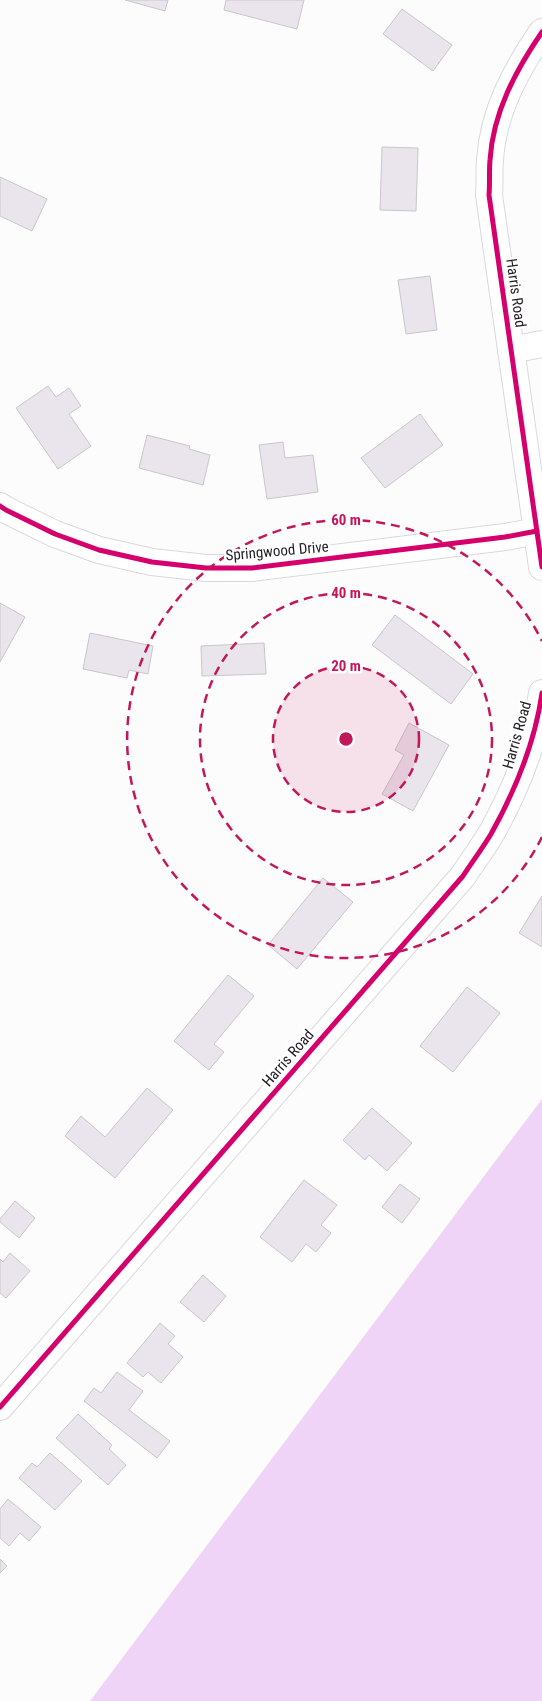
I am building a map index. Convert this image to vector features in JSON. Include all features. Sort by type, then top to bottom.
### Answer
[{"type":"street","name":"Harris Road","points":[[542,32],[510,85],[496,123],[490,159],[490,195],[542,567]]},
{"type":"street","points":[[511,350],[542,344]]},
{"type":"street","name":"Springwood Drive","points":[[0,506],[55,534],[99,550],[152,562],[206,568],[252,568],[505,537],[537,530]]},
{"type":"street","name":"Harris Road","points":[[0,1407],[463,876],[490,835],[513,790],[530,744],[542,693]]},
{"type":"shaded area","points":[[542,1099],[542,1701],[90,1701]]},
{"type":"building","points":[[125,0],[168,0],[165,11]]},
{"type":"building","points":[[226,0],[304,0],[297,29],[224,10]]},
{"type":"building","points":[[402,9],[452,45],[433,71],[383,34]]},
{"type":"building","points":[[382,147],[418,148],[416,211],[380,210]]},
{"type":"building","points":[[0,177],[47,199],[32,231],[0,216]]},
{"type":"building","points":[[430,276],[437,330],[406,334],[398,280]]},
{"type":"building","points":[[48,386],[56,397],[69,388],[81,406],[69,414],[91,446],[58,469],[16,408]]},
{"type":"building","points":[[420,414],[443,445],[385,488],[361,458]]},
{"type":"building","points":[[147,435],[190,446],[189,449],[210,455],[203,485],[139,468]]},
{"type":"building","points":[[283,442],[285,458],[313,455],[318,492],[267,499],[259,445]]},
{"type":"building","points":[[0,603],[25,617],[0,662]]},
{"type":"building","points":[[395,615],[473,674],[451,704],[372,645]]},
{"type":"building","points":[[90,633],[153,646],[148,674],[129,670],[127,678],[83,669]]},
{"type":"building","points":[[264,643],[266,674],[202,676],[201,646]]},
{"type":"building","points":[[409,723],[449,745],[413,811],[382,794],[404,755],[395,750]]},
{"type":"building","points":[[323,878],[353,902],[297,969],[268,945]]},
{"type":"building","points":[[542,896],[542,947],[519,933]]},
{"type":"building","points":[[228,975],[254,996],[214,1044],[224,1052],[209,1070],[174,1041]]},
{"type":"building","points":[[467,987],[500,1013],[453,1072],[420,1046]]},
{"type":"building","points":[[147,1088],[173,1110],[115,1178],[65,1136],[81,1116],[105,1137]]},
{"type":"building","points":[[372,1108],[412,1143],[387,1171],[369,1155],[365,1160],[343,1140]]},
{"type":"building","points":[[304,1180],[337,1205],[321,1225],[331,1233],[316,1252],[306,1244],[292,1262],[260,1237]]},
{"type":"building","points":[[400,1184],[420,1199],[402,1223],[382,1207]]},
{"type":"building","points":[[15,1201],[35,1218],[19,1238],[0,1222],[0,1219]]},
{"type":"building","points":[[10,1253],[30,1271],[6,1298],[0,1293],[0,1259],[3,1262]]},
{"type":"building","points":[[203,1275],[226,1296],[204,1322],[180,1302]]},
{"type":"building","points":[[160,1323],[175,1336],[168,1344],[183,1357],[161,1383],[148,1372],[143,1377],[127,1363]]},
{"type":"building","points":[[117,1372],[143,1391],[129,1410],[170,1441],[157,1458],[84,1401],[94,1388],[101,1393]]},
{"type":"building","points":[[78,1414],[112,1445],[109,1449],[126,1465],[108,1485],[56,1438]]},
{"type":"building","points":[[50,1453],[82,1481],[55,1510],[19,1478],[32,1463],[37,1467]]},
{"type":"building","points":[[8,1499],[41,1527],[29,1541],[20,1533],[9,1546],[0,1538],[0,1509]]},
{"type":"building","points":[[0,1559],[7,1566],[0,1573]]},
{"type":"cycle path","points":[[542,32],[523,61],[501,108],[492,142],[489,195],[542,567]]},
{"type":"cycle path","points":[[0,506],[55,534],[99,550],[152,562],[206,568],[252,568],[505,537],[537,531]]},
{"type":"cycle path","points":[[0,1407],[463,876],[491,834],[516,783],[529,748],[542,693]]}]
